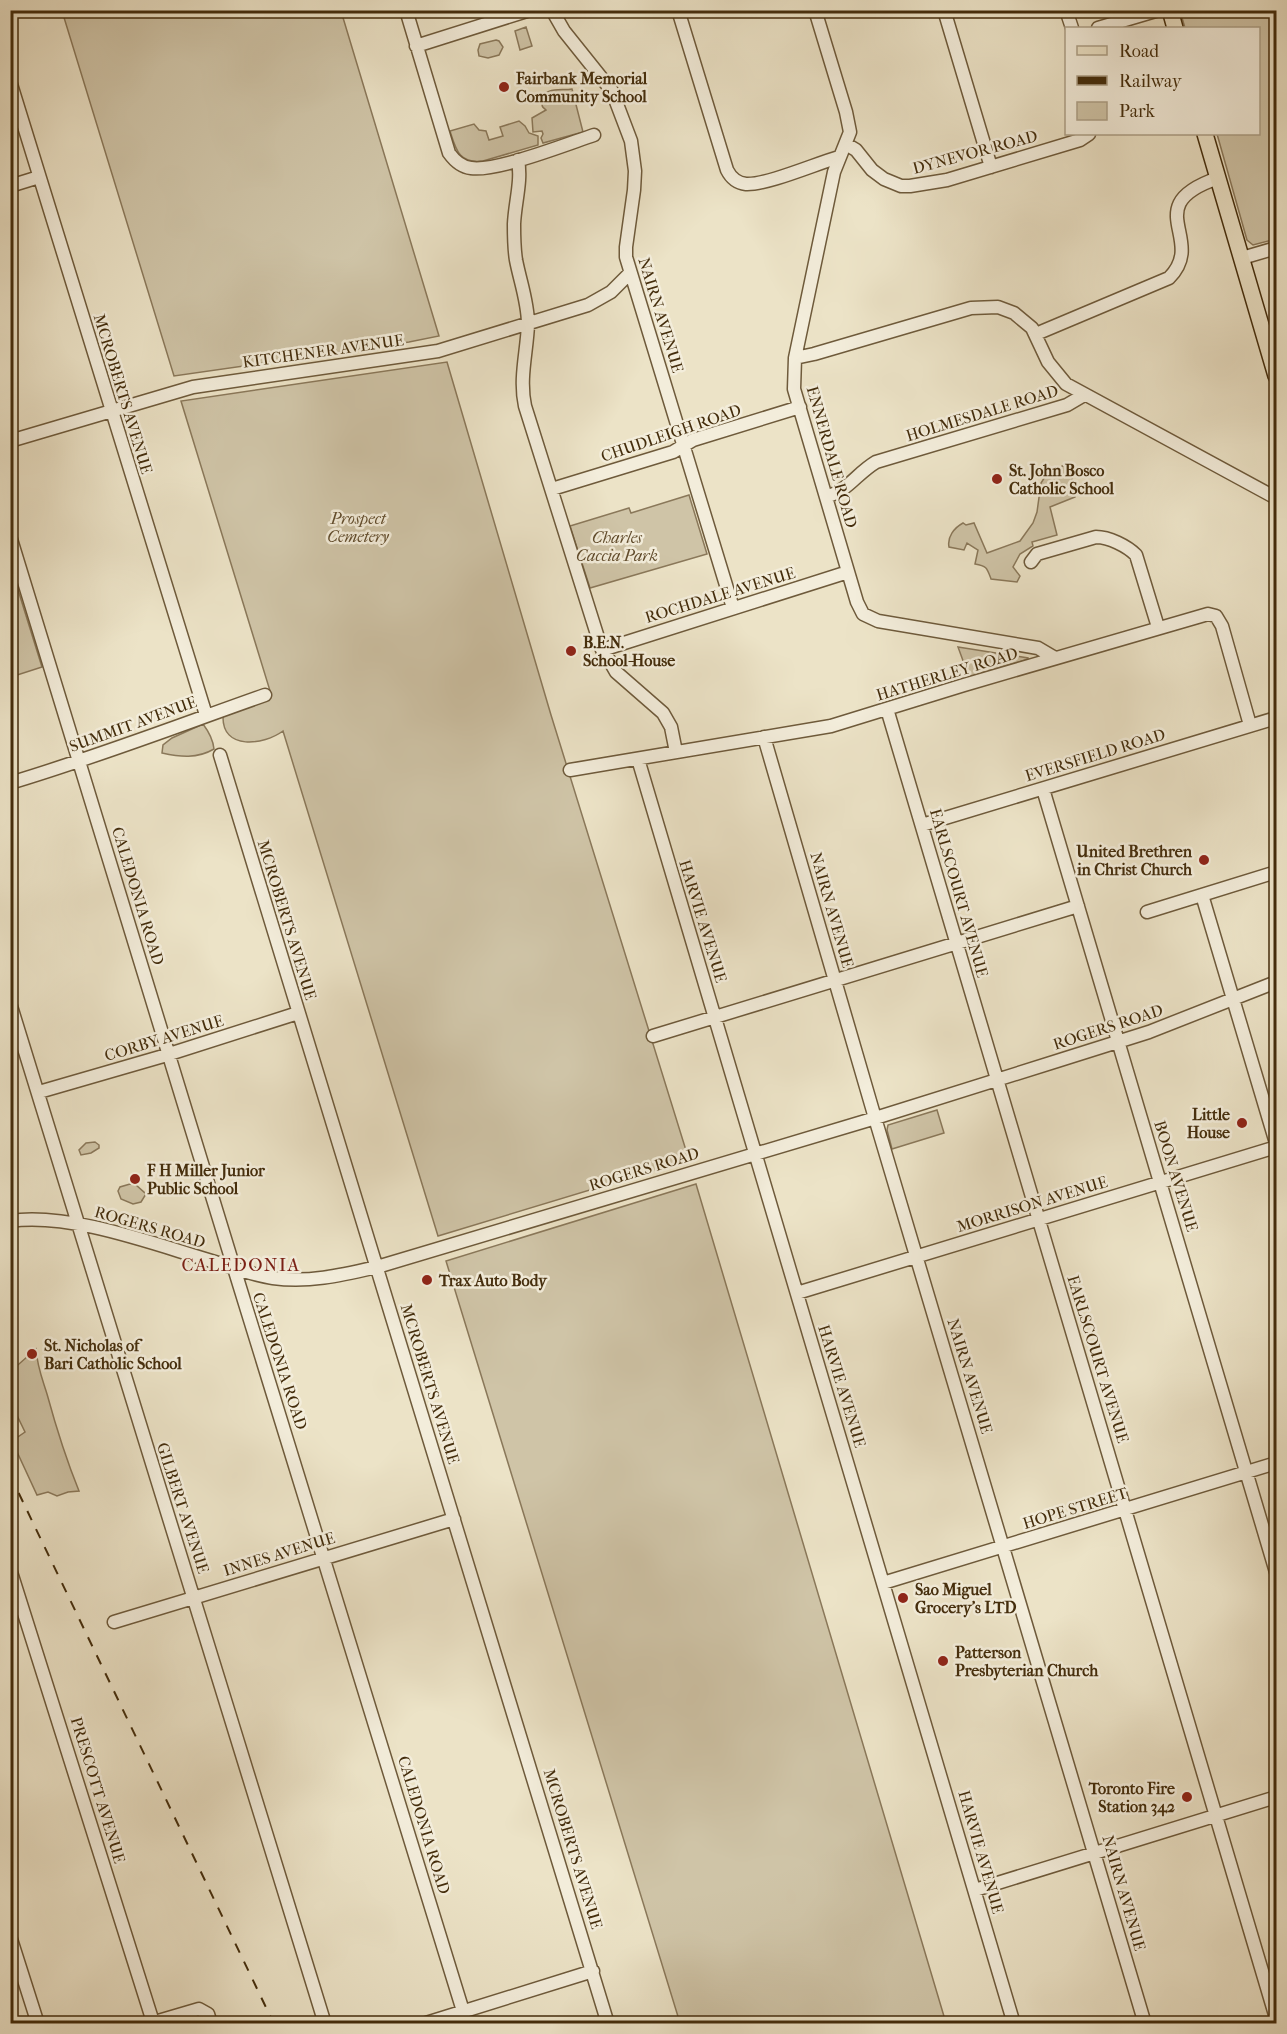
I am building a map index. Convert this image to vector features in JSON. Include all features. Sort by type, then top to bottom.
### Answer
[{"type":"main road","points":[[1170,10],[1175,27]]},
{"type":"main road","points":[[1206,135],[1276,376]]},
{"type":"street","points":[[405,10],[448,153],[461,165],[472,169],[518,160],[594,135]]},
{"type":"street","points":[[416,46],[530,10]]},
{"type":"street","name":"NAIRN AVENUE","points":[[552,10],[564,31],[612,91],[629,133],[635,171],[626,257],[733,608]]},
{"type":"street","points":[[678,10],[728,170],[733,178],[746,184],[764,181],[839,157]]},
{"type":"street","name":"ENNERDALE ROAD","points":[[815,10],[850,132],[839,157],[795,358],[793,380],[857,602],[863,614],[869,618],[1038,648],[1055,658]]},
{"type":"street","points":[[944,10],[991,167]]},
{"type":"street","points":[[1066,10],[1072,27]]},
{"type":"street","points":[[1101,27],[1159,10]]},
{"type":"street","name":"MCROBERTS AVENUE","points":[[10,81],[206,715]]},
{"type":"street","name":"DYNEVOR ROAD","points":[[846,144],[856,150],[872,170],[884,179],[901,186],[931,184],[1080,140],[1088,135]]},
{"type":"street","points":[[518,160],[519,184],[514,238],[528,324],[521,387],[523,396],[602,650],[616,672],[663,713],[671,727],[676,752]]},
{"type":"street","points":[[10,186],[39,177]]},
{"type":"street","points":[[1036,334],[1169,278],[1182,258],[1182,245],[1176,218],[1183,199],[1195,187],[1218,178]]},
{"type":"street","points":[[1242,258],[1276,248]]},
{"type":"street","name":"KITCHENER AVENUE","points":[[10,441],[194,387],[426,353],[528,324],[598,300],[611,292],[630,273]]},
{"type":"street","points":[[795,358],[980,307],[998,307],[1014,313],[1027,323],[1036,334],[1047,362],[1055,373],[1066,384],[1084,395]]},
{"type":"street","name":"HOLMESDALE ROAD","points":[[826,497],[846,488],[858,475],[876,462],[1067,405],[1084,395],[1276,498]]},
{"type":"street","name":"CHUDLEIGH ROAD","points":[[552,489],[684,447],[693,440],[800,408]]},
{"type":"street","name":"CALEDONIA ROAD","points":[[10,536],[466,2017]]},
{"type":"street","points":[[1031,562],[1037,554],[1096,537],[1105,537],[1136,555],[1158,627]]},
{"type":"street","name":"ROCHDALE AVENUE","points":[[602,650],[848,572]]},
{"type":"street","name":"HATHERLEY ROAD","points":[[570,770],[831,726],[1208,614],[1218,618],[1222,626],[1250,725]]},
{"type":"street","name":"SUMMIT AVENUE","points":[[10,783],[80,762],[206,715],[265,696]]},
{"type":"street","name":"EARLSCOURT AVENUE","points":[[887,709],[1276,2018]]},
{"type":"street","name":"EVERSFIELD ROAD","points":[[922,825],[1276,718]]},
{"type":"street","name":"NAIRN AVENUE","points":[[764,737],[1145,2024]]},
{"type":"street","name":"MCROBERTS AVENUE","points":[[220,755],[608,2024]]},
{"type":"street","name":"HARVIE AVENUE","points":[[638,759],[1014,2024]]},
{"type":"street","name":"BOON AVENUE","points":[[1043,789],[1276,1572]]},
{"type":"street","points":[[1147,912],[1276,872]]},
{"type":"street","points":[[1202,895],[1276,1145]]},
{"type":"street","points":[[653,1036],[1078,906]]},
{"type":"street","name":"ROGERS ROAD","points":[[11,1217],[80,1225],[274,1278],[307,1280],[328,1278],[377,1267],[875,1118],[1119,1042],[1276,982]]},
{"type":"street","name":"GILBERT AVENUE","points":[[10,1003],[325,2024]]},
{"type":"street","name":"CORBY AVENUE","points":[[39,1092],[298,1013]]},
{"type":"street","name":"MORRISON AVENUE","points":[[797,1293],[1160,1183],[1276,1145]]},
{"type":"street","name":"HOPE STREET","points":[[883,1583],[1276,1463]]},
{"type":"street","name":"INNES AVENUE","points":[[114,1622],[454,1519]]},
{"type":"street","name":"PRESCOTT AVENUE","points":[[10,1569],[150,2023]]},
{"type":"street","points":[[975,1890],[1276,1797]]},
{"type":"street","points":[[10,1936],[38,2024]]},
{"type":"street","points":[[423,2024],[466,2017],[593,1971]]},
{"type":"street","points":[[150,2023],[196,2010],[205,2012],[211,2024]]},
{"type":"green space","points":[[62,11],[341,11],[439,336],[174,376]]},
{"type":"green space","points":[[1180,11],[1276,11],[1276,239],[1253,245],[1247,240],[1217,135],[1260,135],[1260,27],[1185,27]]},
{"type":"green space","points":[[526,27],[532,46],[520,50],[515,31]]},
{"type":"green space","points":[[496,40],[503,47],[499,55],[488,58],[479,56],[480,44]]},
{"type":"green space","points":[[572,89],[583,132],[543,143],[542,131],[533,132],[532,118],[546,110],[542,106],[543,96],[549,91]]},
{"type":"green space","points":[[519,121],[529,133],[538,136],[538,145],[483,161],[464,158],[457,150],[450,131],[474,124],[479,130],[486,131],[489,140],[503,136],[500,127]]},
{"type":"green space","name":"Prospect Cemetery","points":[[447,362],[551,715],[689,1160],[438,1236],[283,731],[255,742],[246,742],[229,735],[225,727],[223,716],[228,712],[260,703],[271,694],[181,401]]},
{"type":"green space","points":[[1066,464],[1070,467],[1075,497],[1050,507],[1057,535],[1032,542],[1033,546],[1020,554],[1013,567],[1020,576],[1017,582],[991,579],[986,568],[975,564],[978,550],[967,543],[964,550],[949,547],[952,533],[963,523],[966,525],[974,523],[987,553],[1020,541],[1033,523],[1037,512],[1041,483],[1046,475]]},
{"type":"green space","name":"Charles Caccia Park","points":[[689,495],[707,554],[590,588],[570,526],[629,508],[631,513]]},
{"type":"green space","points":[[10,564],[42,667],[11,677],[10,677]]},
{"type":"green space","points":[[958,647],[1028,658],[1028,659],[969,677]]},
{"type":"green space","points":[[203,724],[213,742],[214,749],[188,756],[162,753],[163,745],[172,738]]},
{"type":"green space","points":[[937,1110],[944,1133],[892,1149],[887,1130],[888,1125]]},
{"type":"green space","points":[[95,1142],[99,1148],[81,1155],[79,1150],[86,1143]]},
{"type":"green space","points":[[696,1184],[946,2023],[680,2023],[446,1261]]},
{"type":"green space","points":[[136,1185],[146,1194],[141,1202],[133,1204],[121,1199],[118,1191],[120,1187]]},
{"type":"green space","points":[[36,1349],[40,1372],[79,1491],[57,1496],[48,1492],[37,1495],[12,1441],[25,1432],[11,1403],[11,1371]]},
{"type":"railway","points":[[10,1475],[274,2024]]},
{"type":"place","name":"Fairbank Memorial Community School","points":[[504,87]]},
{"type":"place","name":"St. John Bosco Catholic School","points":[[997,479]]},
{"type":"place","name":"B.E.N. School-House","points":[[571,651]]},
{"type":"place","name":"United Brethren in Christ Church","points":[[1204,860]]},
{"type":"place","name":"Little House","points":[[1242,1123]]},
{"type":"place","name":"F H Miller Junior Public School","points":[[135,1179]]},
{"type":"place","name":"Trax Auto Body","points":[[427,1280]]},
{"type":"place","name":"St. Nicholas of Bari Catholic School","points":[[32,1354]]},
{"type":"place","name":"Sao Miguel Grocery's LTD","points":[[903,1598]]},
{"type":"place","name":"Patterson Presbyterian Church","points":[[943,1661]]},
{"type":"place","name":"Toronto Fire Station 342","points":[[1187,1797]]},
{"type":"district","name":"CALEDONIA","points":[[241,1265]]}]
